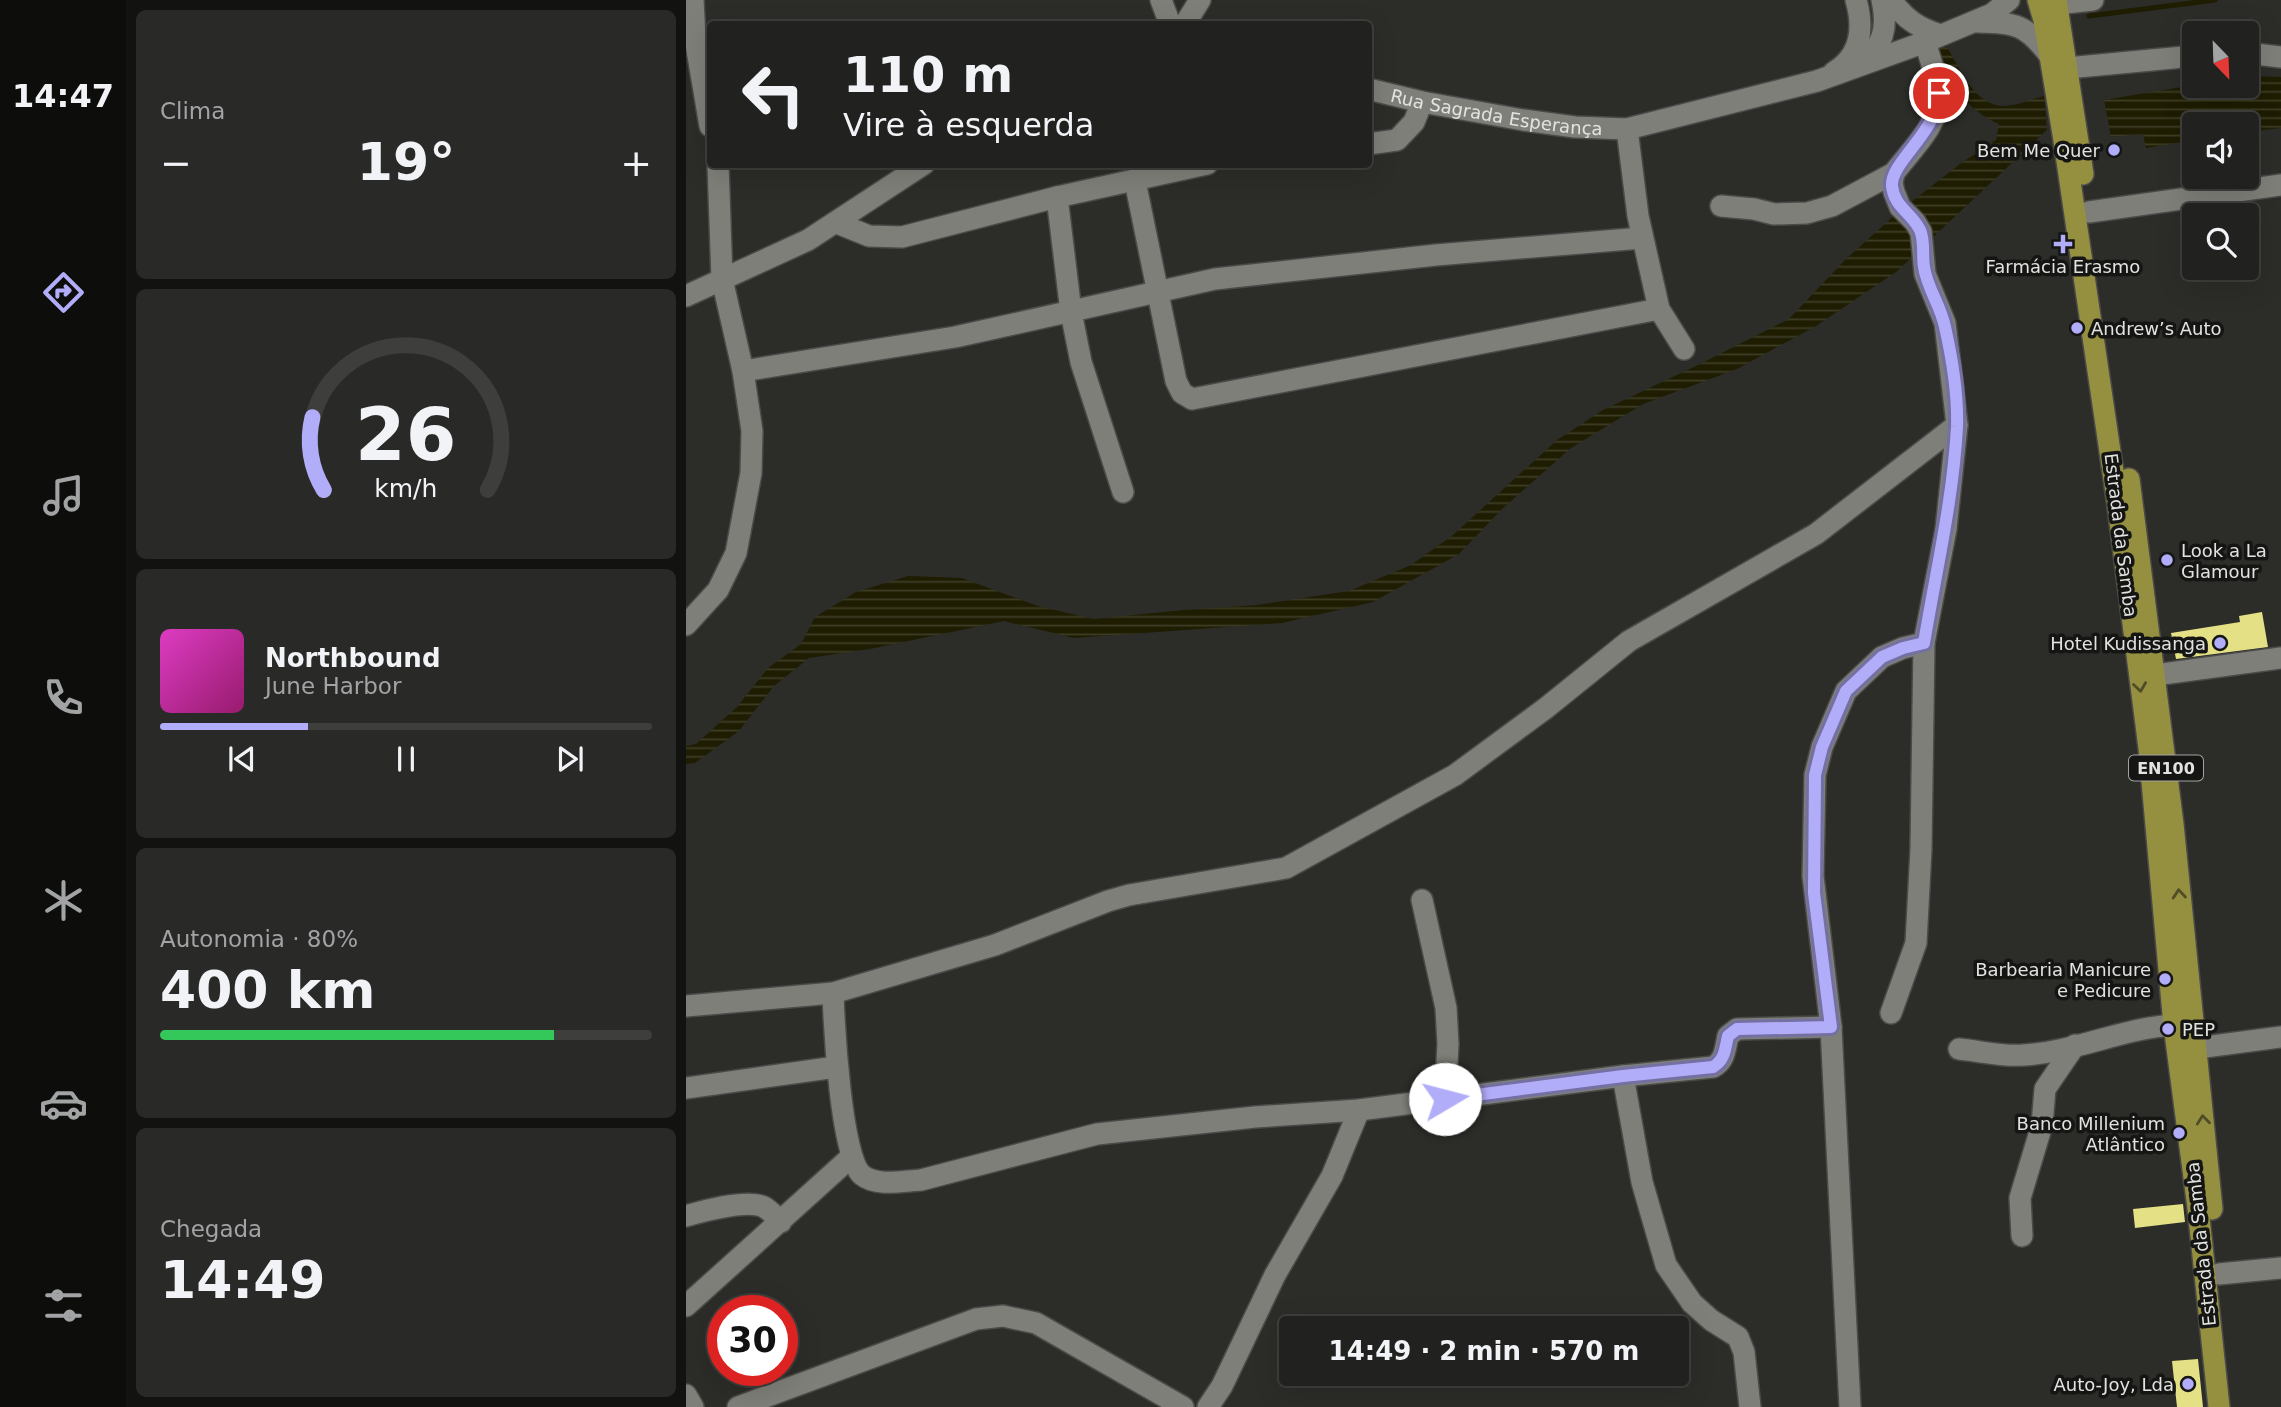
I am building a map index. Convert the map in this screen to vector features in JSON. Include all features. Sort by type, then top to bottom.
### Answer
[{"type":"main road","name":"Estrada da Samba","points":[[2050,1],[2070,133],[2149,748],[2174,1024],[2198,1208],[2219,1407]]},
{"type":"main road","name":"Estrada da Samba","points":[[2070,133],[2089,212],[2132,496],[2197,1048],[2233,1407]]},
{"type":"street","points":[[693,0],[695,38],[707,108]]},
{"type":"street","points":[[1161,0],[1169,21]]},
{"type":"street","points":[[1187,21],[1200,0]]},
{"type":"street","points":[[1817,81],[1843,67],[1852,55],[1859,40],[1861,26],[1856,0]]},
{"type":"street","points":[[1855,66],[1869,57],[1884,32],[1886,20],[1882,0]]},
{"type":"street","points":[[1721,206],[1774,214],[1807,213],[1832,206],[1894,173],[1933,121],[1939,93],[1933,39],[1912,23],[1891,0]]},
{"type":"street","points":[[1817,81],[1933,39],[1992,14],[2009,0]]},
{"type":"street","points":[[2050,1],[2093,0]]},
{"type":"street","points":[[1972,22],[2001,22],[2021,26],[2038,40],[2061,74],[2182,58]]},
{"type":"street","points":[[2259,54],[2281,57]]},
{"type":"street","name":"Rua Sagrada Esperança","points":[[1372,90],[1523,120],[1575,127],[1627,129],[1817,81]]},
{"type":"street","points":[[1372,143],[1397,140],[1414,122],[1423,102]]},
{"type":"street","points":[[1627,129],[1642,238],[1659,309],[1684,349]]},
{"type":"street","points":[[686,625],[718,590],[736,553],[751,473],[752,431],[743,371],[722,279],[718,168]]},
{"type":"street","points":[[686,296],[808,240],[918,168]]},
{"type":"street","points":[[837,223],[869,236],[902,237],[1057,197],[1190,168]]},
{"type":"street","points":[[1891,1013],[1916,943],[1922,849],[1924,643],[1946,529],[1957,425],[1945,323],[1925,274],[1921,232],[1908,215],[1892,183],[1894,173]]},
{"type":"street","points":[[1135,181],[1176,381],[1182,393],[1192,399],[1659,309]]},
{"type":"street","points":[[2089,212],[2281,185]]},
{"type":"street","points":[[1057,197],[1071,312],[1081,362],[1123,492]]},
{"type":"street","points":[[743,371],[955,337],[1215,279],[1436,255],[1642,238]]},
{"type":"street","points":[[686,1006],[833,993],[995,945],[1129,895],[1286,868],[1455,775],[1546,708],[1629,641],[1816,534],[1957,425]]},
{"type":"street","points":[[1850,1407],[1831,1027],[1815,899],[1815,775],[1822,747],[1846,691],[1882,657],[1924,643]]},
{"type":"street","points":[[2155,676],[2281,657]]},
{"type":"street","points":[[1422,900],[1446,1007],[1448,1044],[1445,1099]]},
{"type":"street","points":[[833,993],[836,1067],[851,1157],[860,1174],[872,1180],[895,1182],[921,1180],[1097,1134],[1255,1117],[1359,1111],[1623,1076],[1713,1067],[1723,1058],[1728,1036],[1737,1029],[1831,1027]]},
{"type":"street","points":[[1959,1049],[2022,1056],[2145,1027],[2174,1024]]},
{"type":"street","points":[[2197,1048],[2281,1037]]},
{"type":"street","points":[[2022,1236],[2020,1198],[2042,1125],[2045,1089],[2075,1045]]},
{"type":"street","points":[[686,1088],[836,1067]]},
{"type":"street","points":[[1623,1076],[1642,1182],[1666,1265],[1692,1303],[1711,1320],[1738,1336],[1744,1352],[1750,1407]]},
{"type":"street","points":[[1208,1407],[1222,1386],[1275,1275],[1332,1177],[1359,1111]]},
{"type":"street","points":[[686,1306],[851,1157]]},
{"type":"street","points":[[686,1216],[745,1204],[767,1209],[781,1222]]},
{"type":"street","points":[[2219,1274],[2281,1268]]},
{"type":"street","points":[[738,1407],[976,1319],[1003,1317],[1036,1323],[1183,1407]]},
{"type":"street","points":[[686,1395],[693,1407]]},
{"type":"shaded area","points":[[1946,45],[1969,84],[1985,100],[2006,106],[2044,96],[2047,130],[1896,272],[1816,326],[1737,369],[1643,404],[1571,448],[1502,509],[1459,554],[1373,602],[1282,623],[1074,638],[1004,621],[870,649],[809,658],[774,686],[739,731],[695,763],[686,764],[686,746],[696,744],[737,707],[768,668],[801,644],[815,617],[856,592],[908,576],[962,578],[1038,606],[1093,619],[1257,605],[1349,591],[1411,565],[1453,535],[1557,440],[1603,410],[1789,319],[1845,260],[1897,213],[1996,140],[1999,124],[1968,103],[1929,52]]},
{"type":"shaded area","points":[[2259,76],[2281,77],[2281,128],[2259,131],[2259,112],[2182,112],[2182,142],[2146,148],[2143,134],[2111,137],[2104,100],[2182,87],[2182,98],[2259,98]]},
{"type":"building","name":"Hotel Kudissanga","points":[[2262,612],[2268,647],[2176,659],[2171,633],[2240,622],[2239,616]]},
{"type":"building","points":[[2183,1204],[2185,1222],[2135,1228],[2133,1209]]},
{"type":"building","name":"Auto-Joy, Lda","points":[[2198,1359],[2203,1407],[2177,1407],[2172,1361]]},
{"type":"waterway","points":[[2089,16],[2215,0]]},
{"type":"place","name":"Bem Me Quer","points":[[2114,150]]},
{"type":"place","name":"Farmácia Erasmo","points":[[2063,244]]},
{"type":"place","name":"Andrew’s Auto","points":[[2077,328]]},
{"type":"place","name":"Look a La Glamour","points":[[2167,560]]},
{"type":"place","name":"Hotel Kudissanga","points":[[2220,643]]},
{"type":"place","name":"Barbearia Manicure e Pedicure","points":[[2165,979]]},
{"type":"place","name":"PEP","points":[[2168,1029]]},
{"type":"place","name":"Banco Millenium Atlântico","points":[[2179,1133]]},
{"type":"place","name":"Auto-Joy, Lda","points":[[2188,1384]]},
{"type":"route","points":[[1445,1099],[1713,1067],[1723,1058],[1731,1031],[1831,1027],[1814,893],[1815,775],[1822,747],[1846,691],[1882,657],[1924,643],[1946,529],[1957,425],[1945,323],[1925,274],[1921,232],[1900,207],[1892,183],[1894,173],[1933,121],[1939,93]]}]
